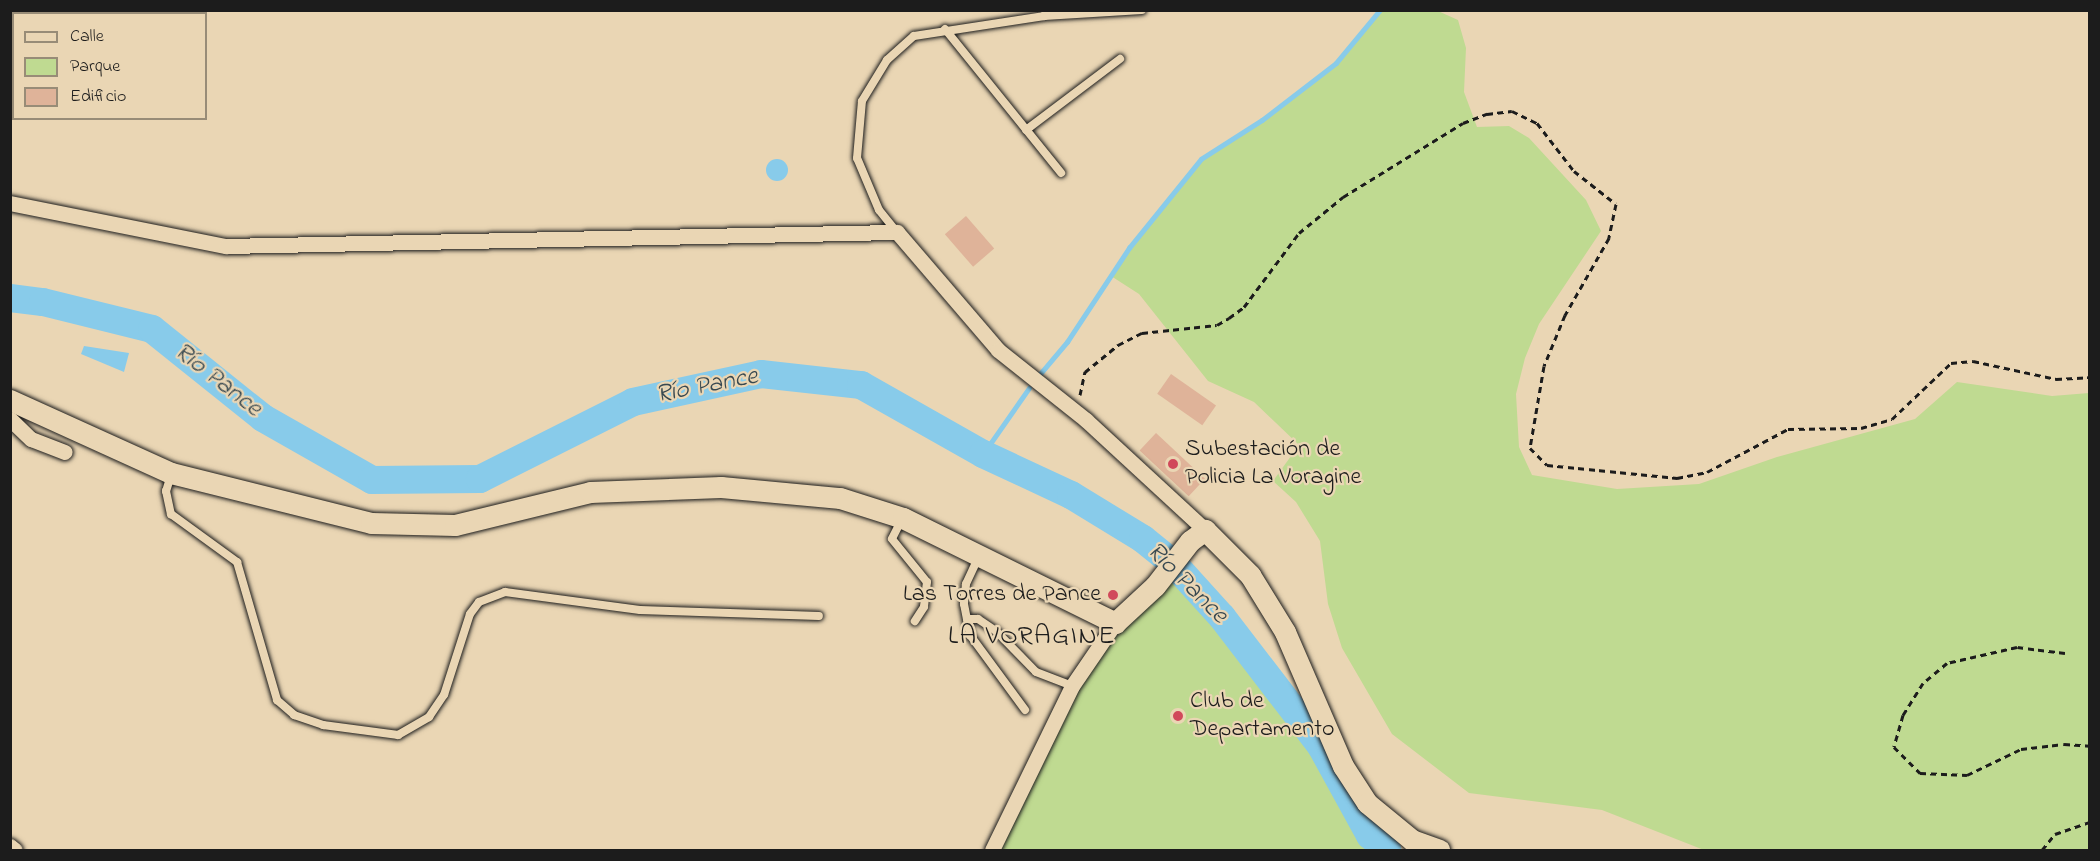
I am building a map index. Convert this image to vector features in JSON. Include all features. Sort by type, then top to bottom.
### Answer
[{"type":"street","points":[[10,203],[226,246],[897,232],[998,350],[1086,420],[1198,535],[1250,575],[1285,632],[1342,766],[1367,803],[1412,840],[1439,850]]},
{"type":"street","points":[[10,400],[171,473],[371,523],[455,525],[590,492],[721,488],[840,498],[903,518],[1115,623]]},
{"type":"street","points":[[10,419],[31,439],[65,452]]},
{"type":"street","points":[[992,850],[1072,686],[1115,623],[1155,586],[1198,535]]},
{"type":"street","points":[[10,846],[15,850]]},
{"type":"lane","points":[[897,232],[879,210],[857,158],[862,101],[887,60],[914,36],[945,29],[1046,13],[1142,10]]},
{"type":"lane","points":[[945,29],[1061,173]]},
{"type":"lane","points":[[1026,130],[1120,59]]},
{"type":"lane","points":[[171,473],[166,491],[171,514],[237,562],[277,700],[294,715],[323,725],[398,735],[429,717],[444,695],[470,614],[479,602],[505,592],[640,610],[819,616]]},
{"type":"lane","points":[[903,518],[892,539],[927,582],[924,607],[915,621]]},
{"type":"lane","points":[[979,555],[966,584],[970,635],[1025,710]]},
{"type":"lane","points":[[967,619],[978,619],[996,631],[1036,672],[1072,686]]},
{"type":"path","points":[[1079,392],[1085,372],[1126,341],[1157,330],[1217,325],[1237,312],[1299,233],[1342,196],[1463,123],[1487,114],[1512,111],[1537,123],[1574,171],[1616,204],[1609,238],[1565,315],[1544,366],[1530,448],[1547,465],[1669,477],[1707,472],[1788,429],[1861,428],[1892,419],[1951,363],[1973,361],[2056,379],[2090,377]]},
{"type":"path","points":[[2065,653],[2017,647],[1947,663],[1923,683],[1903,715],[1894,747],[1920,772],[1966,775],[2021,749],[2090,746]]},
{"type":"path","points":[[2042,850],[2055,834],[2090,822]]},
{"type":"green space","points":[[1380,10],[1438,11],[1458,20],[1466,48],[1464,92],[1477,127],[1509,126],[1529,138],[1586,200],[1601,231],[1539,324],[1525,358],[1516,394],[1519,447],[1532,475],[1617,489],[1699,484],[1777,457],[1915,419],[1957,382],[2052,396],[2089,393],[2089,850],[1704,850],[1602,810],[1469,793],[1392,734],[1342,648],[1328,604],[1320,541],[1296,502],[1273,481],[1299,445],[1254,402],[1208,381],[1139,294],[1111,276],[1201,159],[1262,120],[1336,63]]},
{"type":"green space","name":"Club de Departamento","points":[[1173,563],[1222,617],[1320,746],[1370,835],[1387,850],[992,850],[1072,686]]},
{"type":"water","points":[[777,159],[785,162],[788,170],[785,178],[777,181],[769,178],[766,170],[769,162]]},
{"type":"water","points":[[84,346],[129,353],[124,372],[81,354]]},
{"type":"building","points":[[966,216],[994,248],[973,267],[945,234]]},
{"type":"building","points":[[1171,374],[1216,406],[1202,425],[1157,394]]},
{"type":"building","name":"Subestación de Policia La Voragine","points":[[1156,433],[1205,479],[1189,496],[1140,451]]},
{"type":"waterway","points":[[1040,374],[1067,342],[1129,248],[1201,159],[1262,120],[1336,63],[1380,10]]},
{"type":"waterway","name":"Río Pance","points":[[10,298],[43,302],[152,329],[263,418],[372,480],[480,479],[633,402],[761,374],[861,385],[983,454],[1071,495],[1143,539],[1173,563],[1222,617],[1321,746],[1370,835],[1387,850]]},
{"type":"waterway","points":[[983,454],[1029,388]]},
{"type":"place","name":"Subestación de Policia La Voragine","points":[[1173,464]]},
{"type":"place","name":"Las Torres de Pance","points":[[1113,595]]},
{"type":"place","name":"Club de Departamento","points":[[1178,716]]},
{"type":"district","name":"LA VORAGINE","points":[[1032,637]]}]
